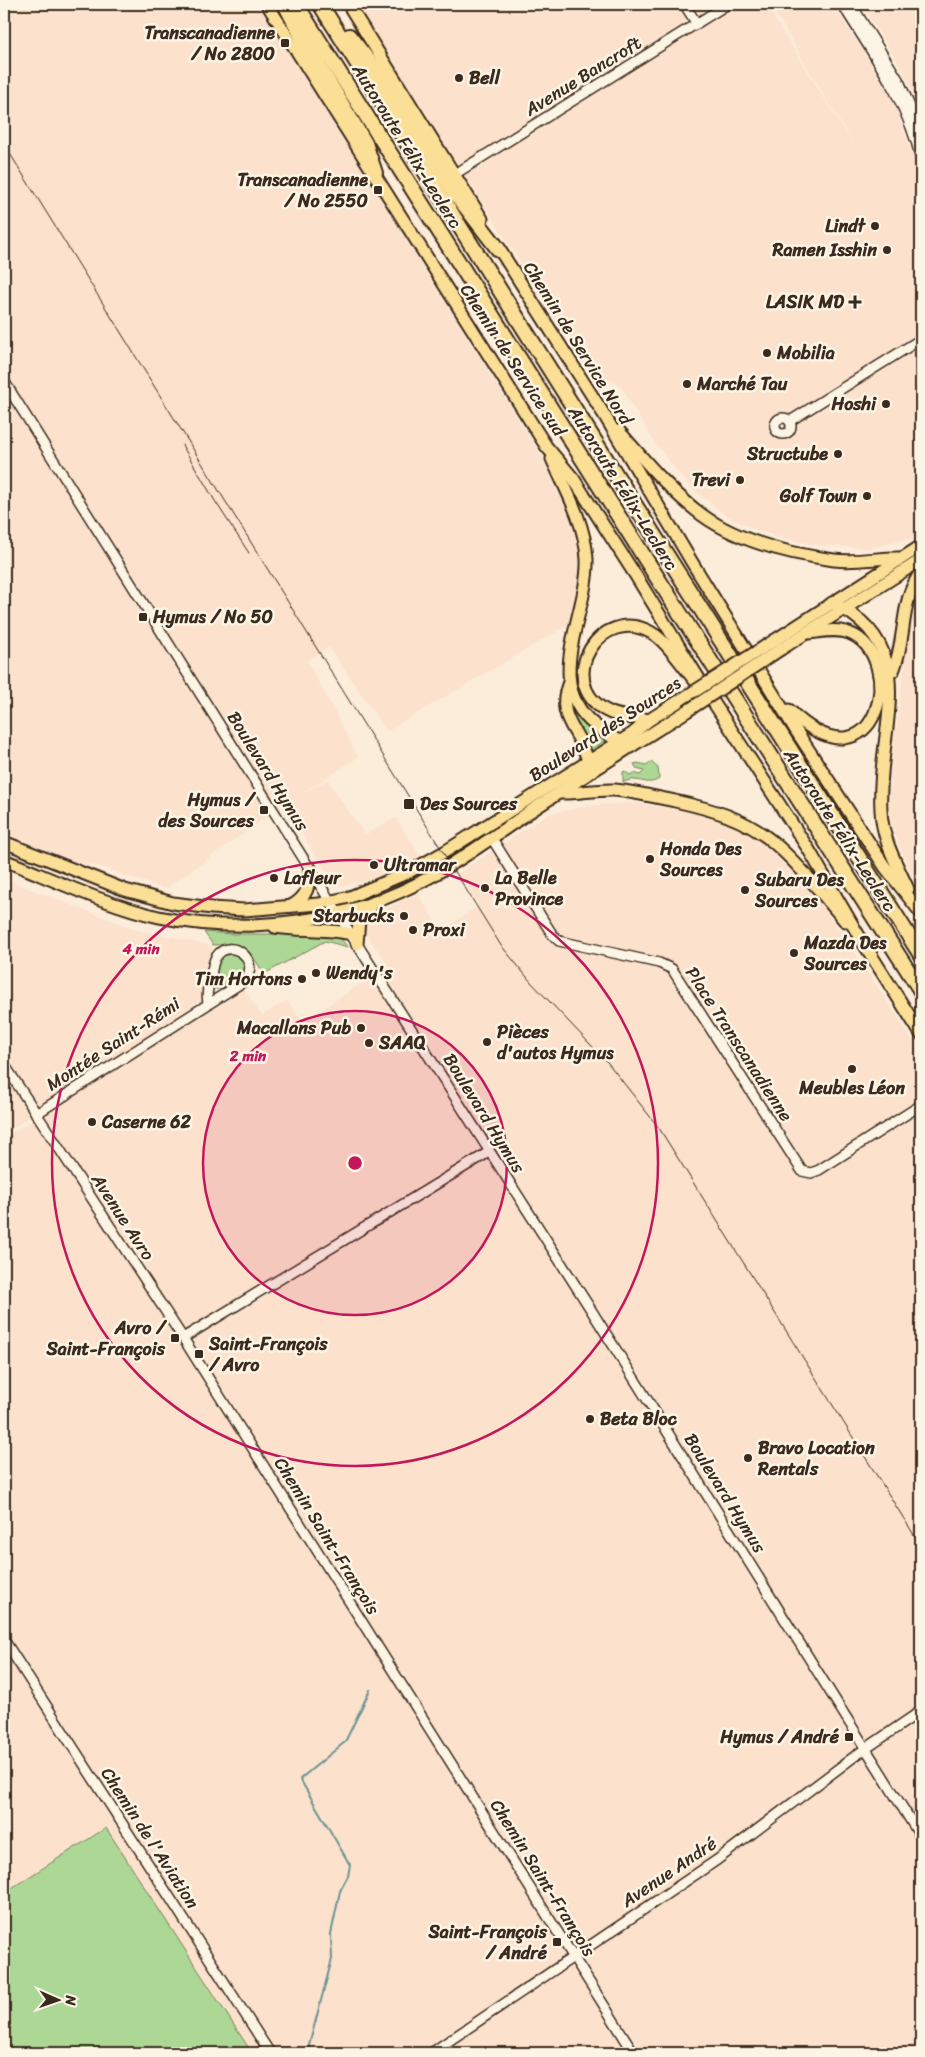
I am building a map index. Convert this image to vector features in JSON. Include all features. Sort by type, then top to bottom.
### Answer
[{"type":"highway","points":[[285,4],[306,46],[365,143],[375,173]]},
{"type":"highway","name":"Autoroute Félix-Leclerc","points":[[296,4],[665,590],[921,991]]},
{"type":"highway","name":"Autoroute Félix-Leclerc","points":[[320,4],[655,537],[921,955]]},
{"type":"highway","points":[[324,4],[379,74],[455,193],[499,250]]},
{"type":"main road","name":"Chemin de Service sud","points":[[267,4],[546,446],[573,478],[678,641],[712,700],[809,850],[859,936]]},
{"type":"main road","name":"Chemin de Service Nord","points":[[348,4],[455,174],[499,250],[603,413],[688,557],[780,701]]},
{"type":"main road","points":[[603,413],[684,500],[730,532],[754,542],[834,560],[902,558]]},
{"type":"main road","points":[[546,446],[579,520],[586,546],[586,579],[569,664],[569,682],[573,698],[584,715],[620,741],[632,745]]},
{"type":"main road","name":"Boulevard des Sources","points":[[4,860],[146,914],[198,923],[253,925],[288,922],[338,913],[374,903],[439,872],[632,745],[684,706],[778,645],[832,603],[921,546]]},
{"type":"main road","name":"Boulevard des Sources","points":[[778,645],[807,633],[921,560]]},
{"type":"main road","points":[[893,671],[899,658],[907,600],[911,588],[921,572]]},
{"type":"main road","points":[[832,603],[862,620],[878,636],[888,652],[893,671],[893,695],[881,786],[881,817],[888,844],[918,908]]},
{"type":"main road","points":[[649,720],[611,713],[596,703],[588,693],[583,676],[586,657],[592,645],[606,632],[631,626],[650,632],[661,640],[712,700]]},
{"type":"main road","points":[[780,701],[808,728],[834,739],[846,738],[857,734],[867,726],[874,714],[879,698],[880,680],[876,664],[866,646],[858,638],[846,632],[807,633]]},
{"type":"main road","points":[[569,682],[564,696],[565,710],[570,725],[583,746],[588,762]]},
{"type":"main road","points":[[780,701],[797,732],[885,867],[918,908]]},
{"type":"main road","name":"Boulevard des Sources","points":[[4,842],[124,890],[161,900],[224,909],[287,908],[331,902],[364,892],[409,872],[588,762],[640,729],[649,720],[684,706]]},
{"type":"main road","points":[[558,793],[574,794],[604,790],[632,792],[709,809],[739,820],[757,830],[780,848],[859,936],[921,1034]]},
{"type":"main road","points":[[287,908],[298,902],[306,894],[309,887],[310,868]]},
{"type":"main road","points":[[253,925],[296,930],[334,930],[354,939],[361,916],[374,903]]},
{"type":"street","points":[[684,4],[697,24]]},
{"type":"street","name":"Avenue Bancroft","points":[[455,174],[728,4]]},
{"type":"street","points":[[842,4],[897,93],[910,122],[921,160]]},
{"type":"street","points":[[851,4],[902,88],[921,132]]},
{"type":"street","points":[[790,421],[921,339]]},
{"type":"street","name":"Boulevard Hymus","points":[[4,381],[354,939],[588,1305],[921,1837]]},
{"type":"street","name":"Place Transcanadienne","points":[[491,837],[552,934],[559,940],[658,963],[672,969],[802,1171],[811,1173],[819,1170],[921,1105]]},
{"type":"street","name":"Montée Saint-Rémi","points":[[36,1114],[240,984],[246,978],[249,970],[247,957],[242,952],[228,949],[217,956],[208,989],[208,1003]]},
{"type":"street","name":"Avenue Avro","points":[[4,1064],[183,1338]]},
{"type":"street","points":[[183,1338],[489,1152]]},
{"type":"street","name":"Chemin Saint-François","points":[[183,1338],[634,2053]]},
{"type":"street","name":"Chemin de l'Aviation","points":[[4,1640],[270,2053]]},
{"type":"street","name":"Avenue André","points":[[431,2053],[724,1855],[866,1749],[921,1711]]},
{"type":"shaded area","points":[[4,4],[258,4],[542,457],[573,523],[580,549],[581,569],[571,623],[387,731],[329,647],[307,660],[358,757],[296,797],[327,780],[365,835],[396,818],[420,856],[369,880],[343,886],[334,883],[283,805],[165,889],[105,868],[74,861],[4,832]]},
{"type":"shaded area","points":[[356,4],[765,4],[864,162],[770,4],[833,4],[892,98],[913,158],[921,201],[921,536],[867,548],[819,545],[785,539],[754,529],[726,515],[690,487],[655,443],[623,390],[614,380],[596,381]]},
{"type":"shaded area","points":[[861,4],[921,4],[921,108],[903,70]]},
{"type":"shaded area","points":[[921,583],[921,890],[909,868],[894,832],[889,811],[892,763],[913,600]]},
{"type":"shaded area","points":[[636,803],[707,815],[733,824],[764,844],[806,887],[846,939],[921,1053],[921,2053],[252,2053],[106,1828],[10,1889],[4,1880],[4,1138],[243,988],[262,1016],[287,1000],[302,1022],[389,966],[366,933],[364,922],[366,918],[418,894],[441,931],[479,906],[459,873],[548,814],[594,805]]},
{"type":"shaded area","points":[[4,879],[136,930],[212,946],[203,998],[4,1134]]},
{"type":"green space","points":[[567,698],[580,719],[606,740],[590,751],[573,720]]},
{"type":"green space","points":[[651,762],[658,768],[659,779],[650,782],[630,780],[623,782],[624,771],[630,775],[634,773],[640,775],[644,771],[637,769],[634,764],[646,765]]},
{"type":"green space","points":[[204,932],[324,934],[339,937],[348,947],[325,941],[264,974],[254,959],[244,949],[232,945],[213,945]]},
{"type":"green space","points":[[226,954],[238,954],[246,968],[235,981],[215,989],[213,986],[217,961]]},
{"type":"green space","points":[[106,1828],[252,2053],[4,2053],[4,1880],[10,1889]]},
{"type":"waterway","points":[[307,2053],[332,1959],[331,1934],[340,1891],[348,1876],[350,1865],[300,1779],[345,1742],[370,1690]]},
{"type":"tram line","points":[[4,144],[500,944],[531,982],[608,1063],[659,1128],[921,1546]]},
{"type":"tram line","points":[[182,445],[249,553]]},
{"type":"place","name":"Transcanadienne / No 2800","points":[[285,43]]},
{"type":"place","name":"Bell","points":[[459,78]]},
{"type":"place","name":"Transcanadienne / No 2550","points":[[378,190]]},
{"type":"place","name":"Lindt","points":[[875,226]]},
{"type":"place","name":"Ramen Isshin","points":[[887,250]]},
{"type":"place","name":"LASIK MD","points":[[855,302]]},
{"type":"place","name":"Mobilia","points":[[767,353]]},
{"type":"place","name":"Marché Tau","points":[[687,384]]},
{"type":"place","name":"Hoshi","points":[[886,404]]},
{"type":"place","name":"Structube","points":[[838,454]]},
{"type":"place","name":"Trevi","points":[[740,480]]},
{"type":"place","name":"Golf Town","points":[[867,496]]},
{"type":"place","name":"Hymus / No 50","points":[[143,617]]},
{"type":"place","name":"Des Sources","points":[[409,804]]},
{"type":"place","name":"Hymus / des Sources","points":[[264,810]]},
{"type":"place","name":"Honda Des Sources","points":[[650,859]]},
{"type":"place","name":"Ultramar","points":[[374,865]]},
{"type":"place","name":"Lafleur","points":[[274,878]]},
{"type":"place","name":"La Belle Province","points":[[485,888]]},
{"type":"place","name":"Subaru Des Sources","points":[[745,890]]},
{"type":"place","name":"Starbucks","points":[[404,916]]},
{"type":"place","name":"Proxi","points":[[413,930]]},
{"type":"place","name":"Mazda Des Sources","points":[[794,953]]},
{"type":"place","name":"Wendy's","points":[[316,973]]},
{"type":"place","name":"Tim Hortons","points":[[302,979]]},
{"type":"place","name":"Macallans Pub","points":[[361,1028]]},
{"type":"place","name":"Pièces d'autos Hymus","points":[[487,1042]]},
{"type":"place","name":"SAAQ","points":[[369,1043]]},
{"type":"place","name":"Meubles Léon","points":[[852,1069]]},
{"type":"place","name":"Caserne 62","points":[[92,1122]]},
{"type":"place","name":"Avro / Saint-François","points":[[175,1338]]},
{"type":"place","name":"Saint-François / Avro","points":[[199,1354]]},
{"type":"place","name":"Beta Bloc","points":[[590,1419]]},
{"type":"place","name":"Bravo Location Rentals","points":[[748,1458]]},
{"type":"place","name":"Hymus / André","points":[[849,1737]]},
{"type":"place","name":"Saint-François / André","points":[[557,1942]]}]
